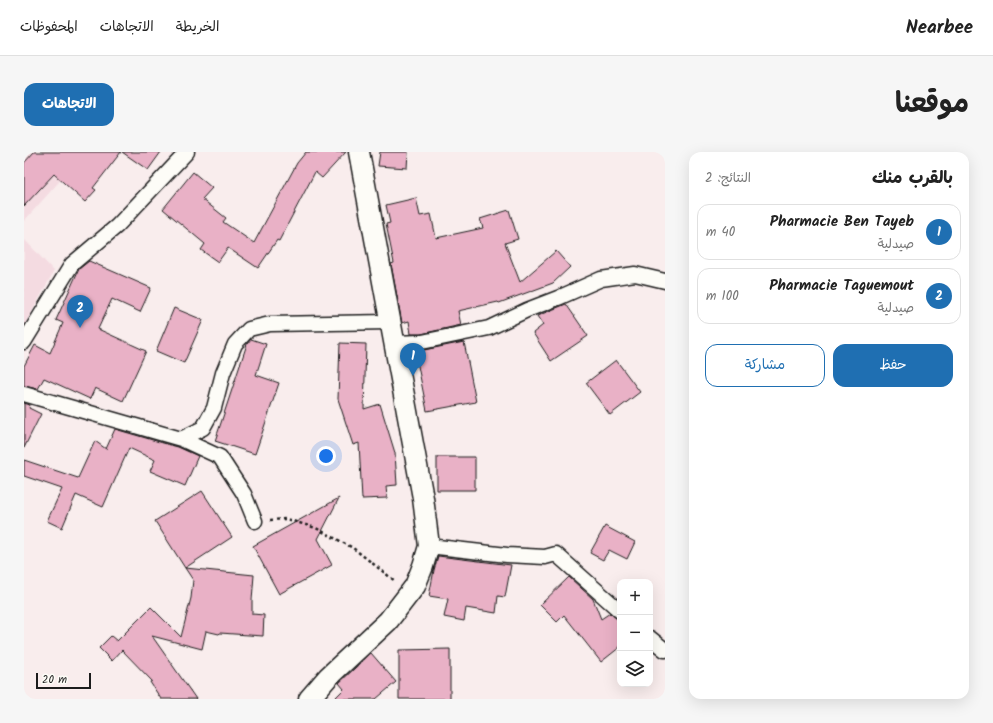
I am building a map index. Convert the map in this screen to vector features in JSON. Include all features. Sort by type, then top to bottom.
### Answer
[{"type":"main road","points":[[309,699],[328,677],[388,621],[415,586],[429,546],[423,498],[359,152]]},
{"type":"street","points":[[24,342],[72,264],[117,226],[187,152]]},
{"type":"street","points":[[394,343],[422,342],[489,328],[527,310],[601,279],[635,274],[665,281]]},
{"type":"street","points":[[181,439],[203,428],[214,408],[223,373],[235,344],[249,329],[270,324],[390,322]]},
{"type":"street","points":[[24,394],[181,439],[220,457],[244,494],[255,521]]},
{"type":"street","points":[[429,546],[522,556],[545,557],[556,554],[617,608]]},
{"type":"street","points":[[653,640],[665,650]]},
{"type":"path","points":[[255,521],[286,519],[316,528],[352,548],[390,577],[409,594]]},
{"type":"shaded area","points":[[24,152],[62,152],[75,164],[24,221]]},
{"type":"shaded area","points":[[24,239],[54,271],[24,326]]},
{"type":"building","points":[[34,152],[121,152],[93,188],[96,190],[85,202],[54,174],[24,206],[24,163]]},
{"type":"building","points":[[122,152],[161,152],[148,170]]},
{"type":"building","points":[[306,152],[346,152],[322,178],[315,172],[279,241],[277,240],[258,268],[228,248],[218,262],[201,250],[205,244],[163,209],[193,172],[212,188],[202,199],[226,218],[223,222],[254,243],[297,163]]},
{"type":"building","points":[[380,152],[408,152],[407,168],[378,166]]},
{"type":"building","points":[[416,198],[420,216],[431,214],[436,238],[483,228],[480,219],[509,210],[518,239],[505,243],[520,282],[556,251],[570,267],[553,283],[499,303],[458,311],[461,325],[421,334],[411,334],[409,321],[402,323],[391,264],[394,263],[386,224],[390,223],[386,205]]},
{"type":"building","points":[[89,261],[151,288],[140,312],[112,299],[98,329],[146,351],[123,401],[95,388],[90,399],[44,378],[38,389],[24,386],[24,366],[35,345],[50,353],[63,323],[56,320],[79,269]]},
{"type":"building","points":[[566,304],[588,336],[551,361],[533,333],[543,325],[537,316]]},
{"type":"building","points":[[174,308],[203,320],[184,363],[156,351]]},
{"type":"building","points":[[251,339],[266,344],[256,375],[279,383],[255,454],[215,441],[247,344]]},
{"type":"building","points":[[464,342],[476,402],[427,411],[415,351]]},
{"type":"building","points":[[340,343],[366,344],[364,409],[380,404],[395,453],[397,485],[386,486],[387,498],[362,499],[359,443],[353,445],[338,399]]},
{"type":"building","points":[[616,360],[640,392],[610,415],[586,383]]},
{"type":"building","points":[[24,403],[30,405],[29,408],[41,414],[24,448]]},
{"type":"building","points":[[115,429],[178,447],[198,456],[185,486],[150,471],[155,460],[129,448],[103,507],[76,495],[62,528],[47,521],[62,489],[24,476],[24,460],[78,478],[95,441],[106,449]]},
{"type":"building","points":[[437,457],[475,457],[475,490],[437,490]]},
{"type":"building","points":[[202,491],[232,537],[185,568],[155,521]]},
{"type":"building","points":[[339,498],[318,539],[332,565],[279,594],[253,546]]},
{"type":"building","points":[[605,526],[635,542],[627,559],[609,550],[603,560],[590,553]]},
{"type":"building","points":[[438,556],[511,565],[505,597],[498,596],[496,613],[466,608],[464,621],[444,617],[448,599],[429,596]]},
{"type":"building","points":[[185,568],[254,575],[252,614],[264,615],[263,636],[219,634],[206,631],[202,649],[152,636],[196,699],[161,699],[150,682],[152,681],[122,650],[112,661],[99,648],[111,636],[117,641],[151,607],[181,637],[191,598],[193,580]]},
{"type":"building","points":[[569,577],[593,599],[601,619],[610,613],[617,619],[617,649],[601,662],[564,615],[557,622],[540,605]]},
{"type":"building","points":[[450,649],[450,699],[399,699],[399,650]]},
{"type":"building","points":[[371,653],[396,682],[376,699],[334,699],[344,689],[339,683]]},
{"type":"place","name":"Pharmacie Taguemout","points":[[80,328]]},
{"type":"place","name":"Pharmacie Ben Tayeb","points":[[413,376]]}]
